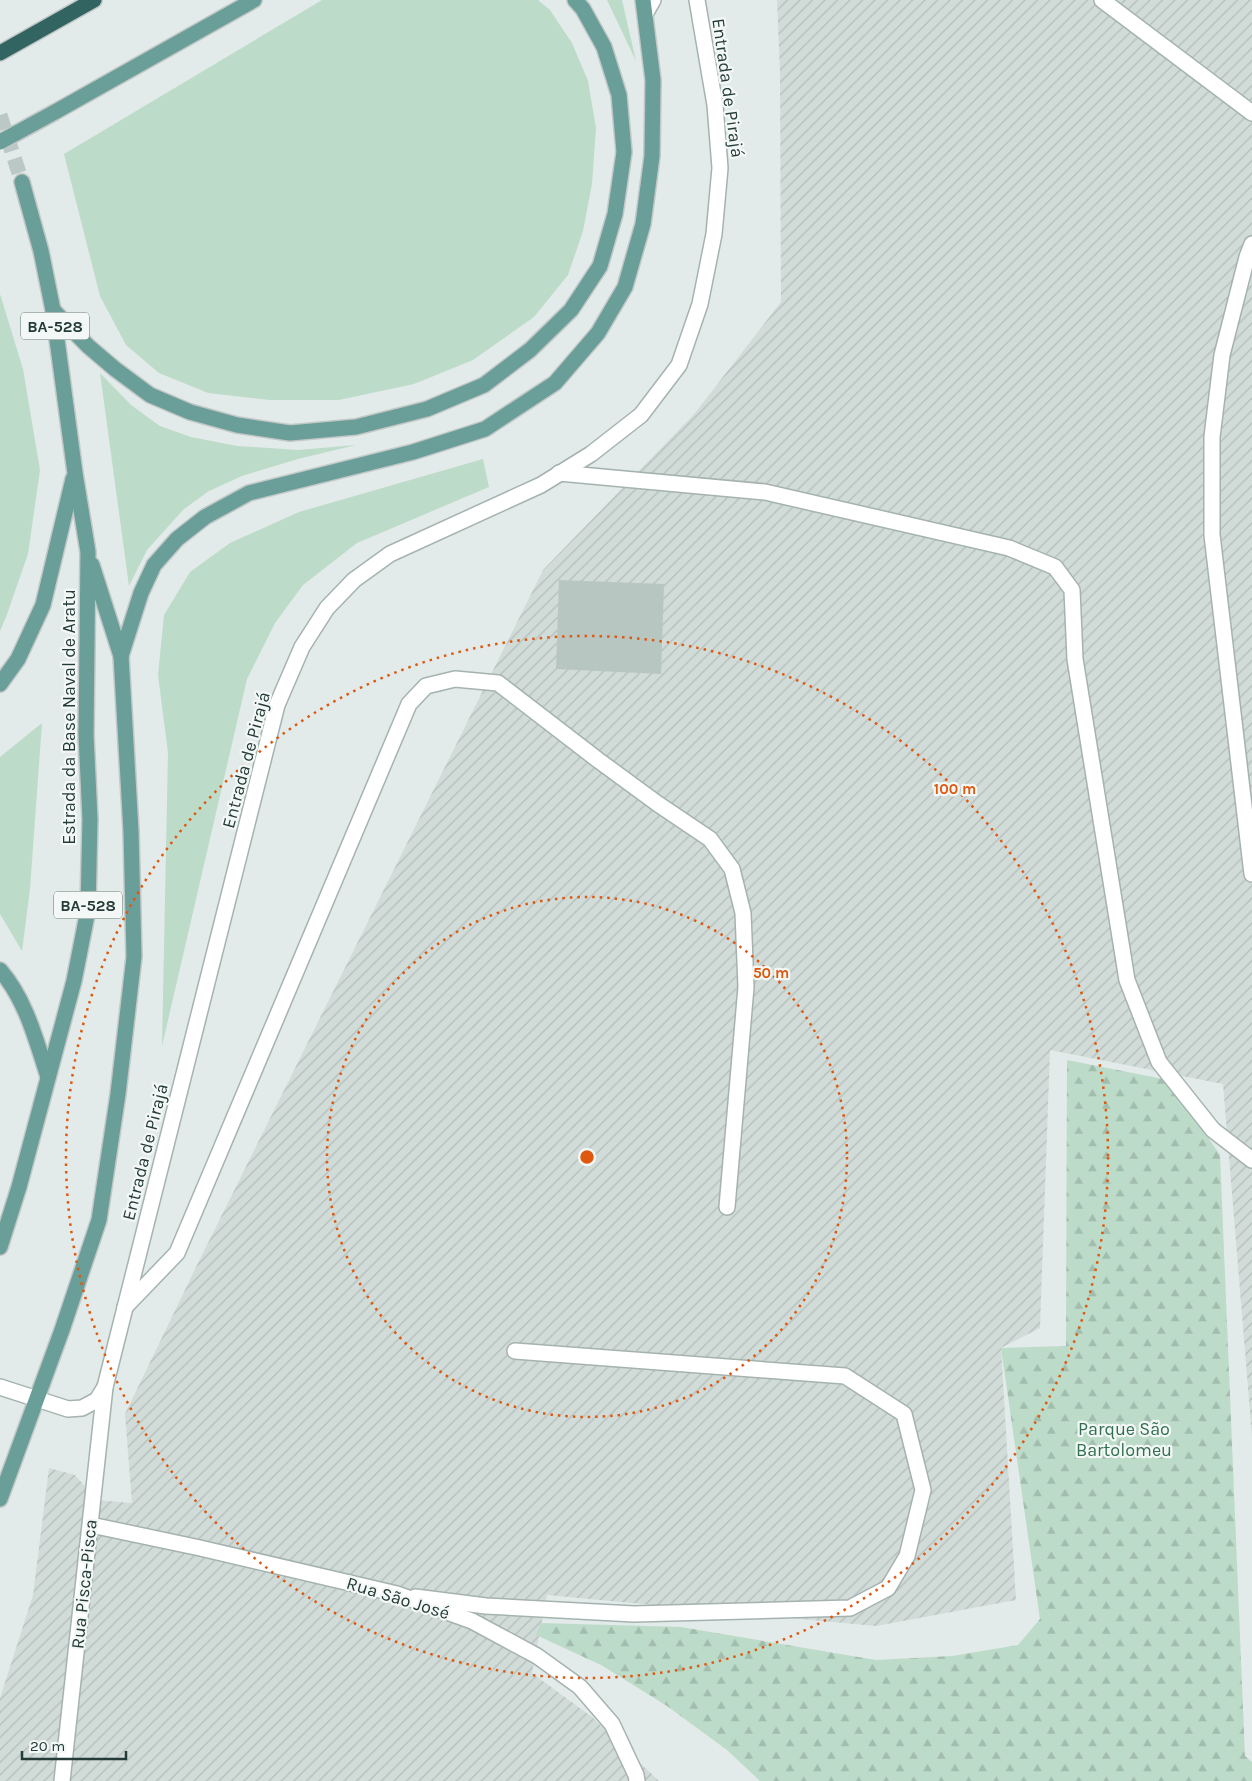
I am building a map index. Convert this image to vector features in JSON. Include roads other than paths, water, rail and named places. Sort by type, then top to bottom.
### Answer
[{"type":"highway","points":[[0,53],[94,0]]},
{"type":"main road","points":[[0,142],[254,0]]},
{"type":"main road","points":[[53,310],[88,346],[150,395],[190,412],[236,425],[290,433],[356,428],[428,408],[484,385],[530,350],[571,310],[600,266],[616,214],[624,152],[619,96],[604,47],[583,9],[575,0]]},
{"type":"main road","points":[[121,656],[141,593],[154,565],[177,539],[205,517],[249,493],[413,452],[485,428],[555,383],[598,333],[626,287],[644,224],[652,156],[652,89],[644,7]]},
{"type":"main road","name":"Estrada da Base Naval de Aratu","points":[[0,1247],[19,1187],[74,981],[88,910],[90,819],[86,735],[88,552],[75,473],[53,310],[41,251],[22,182]]},
{"type":"main road","points":[[0,684],[18,659],[43,606],[75,473]]},
{"type":"main road","points":[[0,1499],[62,1330],[99,1220],[118,1094],[134,957],[131,832],[121,656],[88,552]]},
{"type":"main road","points":[[0,970],[7,977],[30,1021],[48,1078]]},
{"type":"street","points":[[644,7],[653,0]]},
{"type":"street","name":"Entrada de Pirajá","points":[[0,1388],[68,1409],[82,1408],[97,1400],[105,1387],[277,705],[302,647],[326,608],[354,580],[390,554],[542,485],[591,454],[642,415],[679,365],[700,304],[714,234],[720,168],[715,105],[697,0]]},
{"type":"street","points":[[1102,0],[1252,112]]},
{"type":"street","points":[[1252,244],[1246,257],[1222,355],[1212,437],[1212,535],[1245,758],[1252,874]]},
{"type":"street","points":[[559,474],[765,492],[1009,548],[1055,567],[1072,590],[1075,659],[1127,980],[1159,1062],[1213,1130],[1252,1160]]},
{"type":"street","points":[[125,1307],[177,1253],[409,704],[426,686],[455,679],[498,683],[606,766],[710,839],[732,869],[743,914],[746,987],[727,1207]]},
{"type":"street","points":[[397,1594],[486,1606],[634,1614],[850,1608],[888,1588],[907,1556],[924,1490],[904,1414],[845,1376],[515,1351]]},
{"type":"street","name":"Rua Pisca-Pisca","points":[[62,1781],[105,1387]]},
{"type":"street","name":"Rua São José","points":[[91,1525],[200,1548],[397,1594],[472,1621],[537,1656],[580,1687],[612,1724],[639,1779]]},
{"type":"tunnel","points":[[0,115],[22,182]]},
{"type":"park label","name":"Parque São Bartolomeu","points":[[1124,1439]]}]
